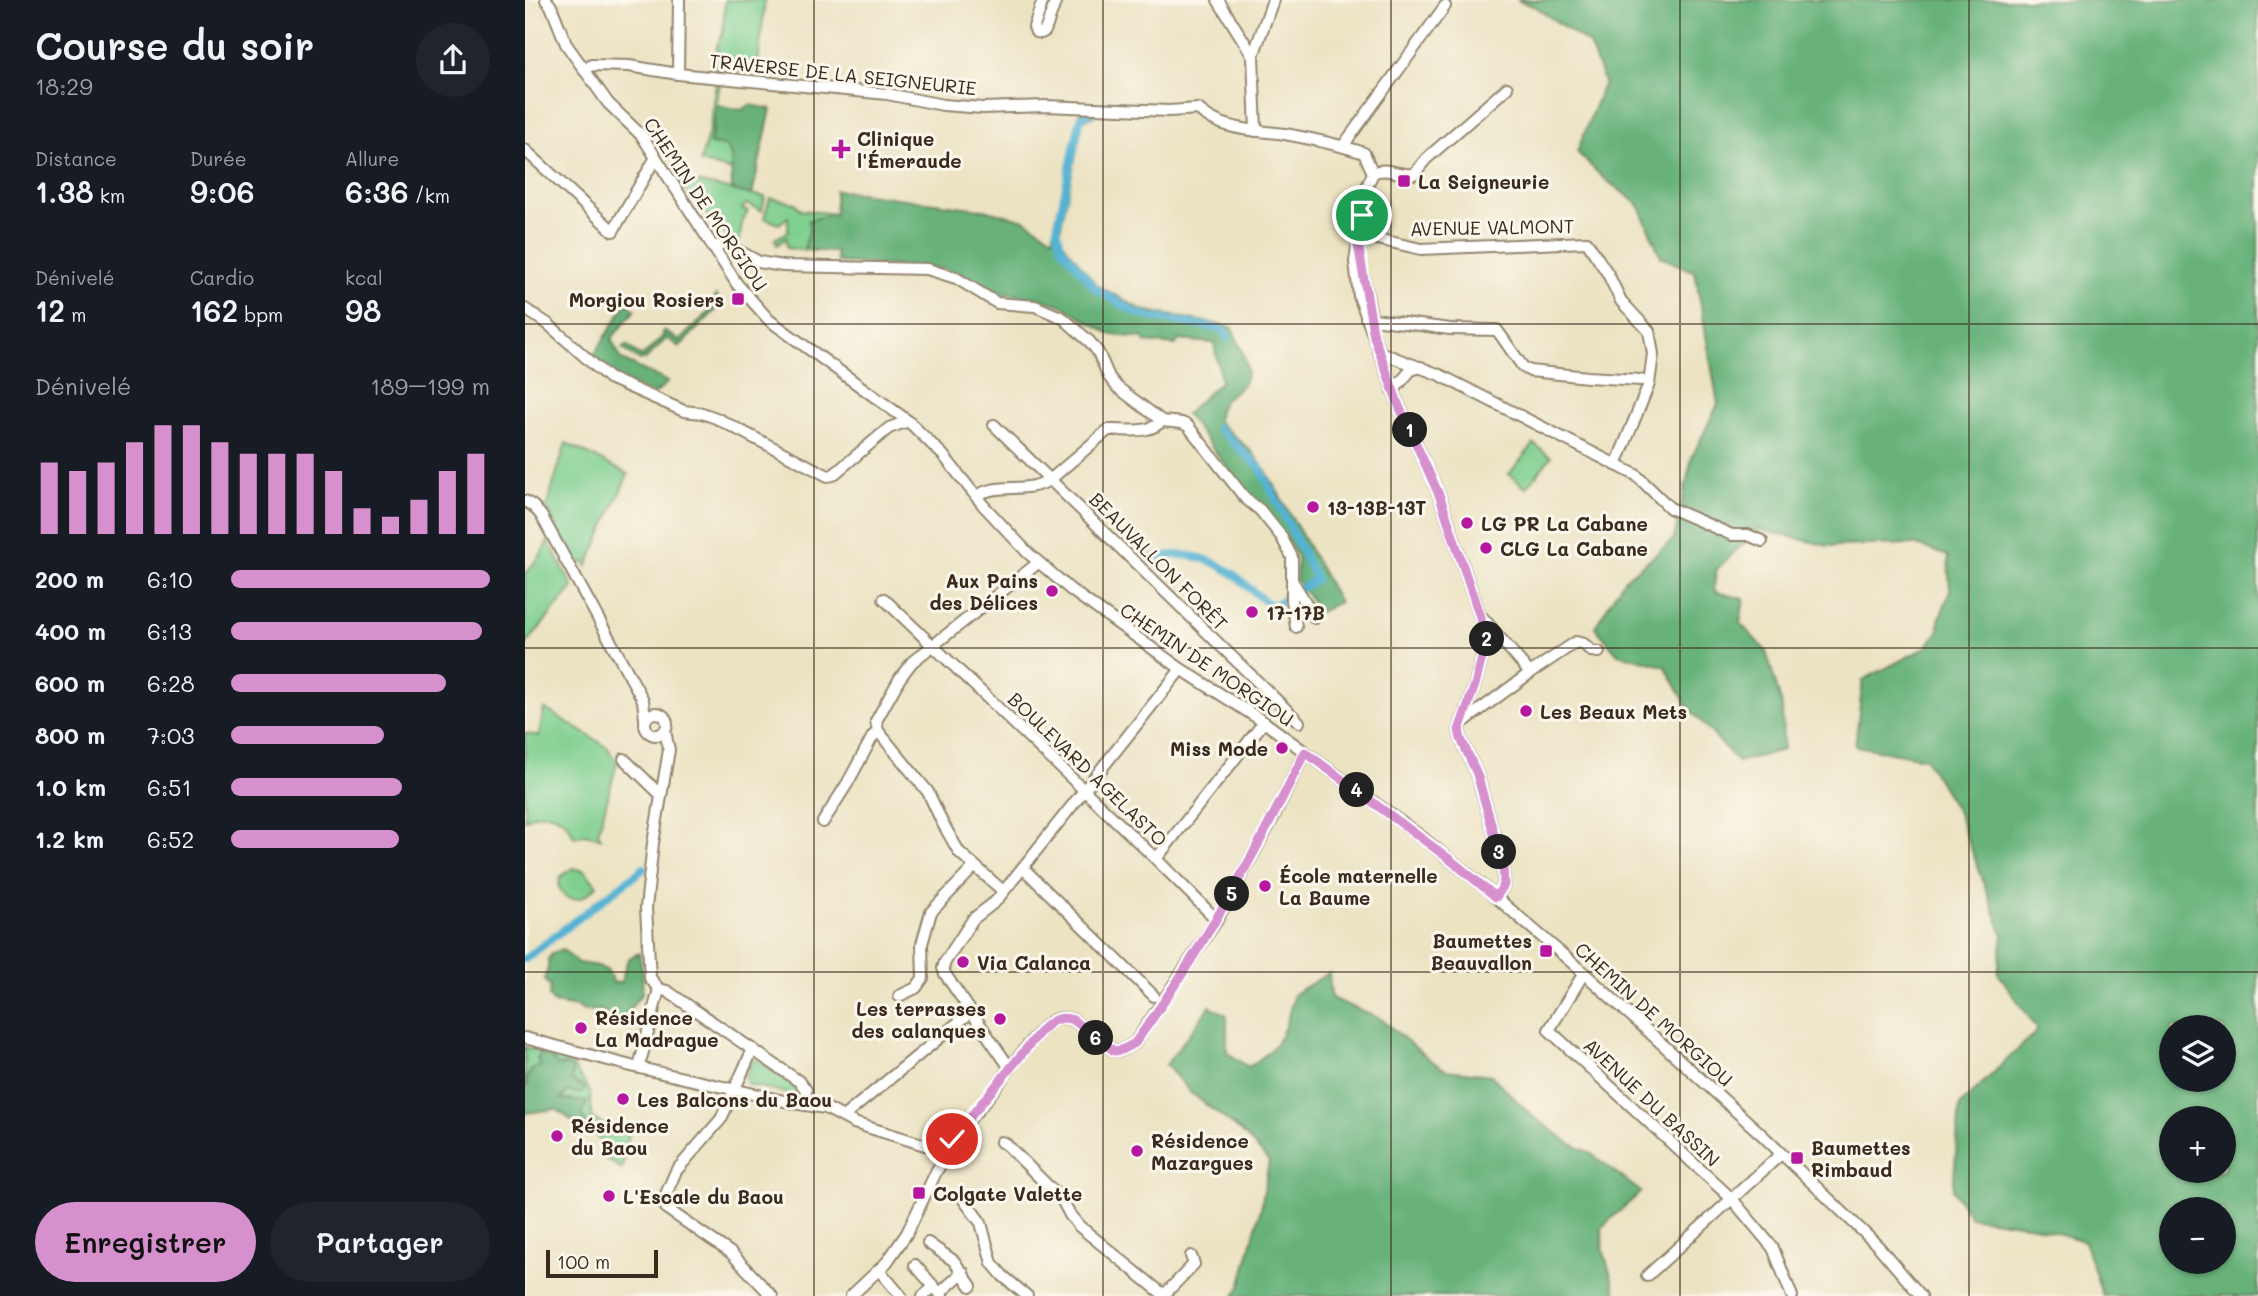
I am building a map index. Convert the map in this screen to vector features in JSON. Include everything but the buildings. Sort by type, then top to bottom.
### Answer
[{"type":"street","name":"CHEMIN DE MORGIOU","points":[[547,0],[562,38],[584,70],[608,103],[642,135],[738,286],[769,320],[908,421],[943,455],[976,496],[1038,563],[1107,618],[1264,722],[1448,858],[1496,897],[1584,973],[1781,1154],[1878,1246],[1921,1296]]},
{"type":"street","points":[[678,74],[679,0]]},
{"type":"street","points":[[1043,0],[1034,27],[1036,32],[1041,33],[1045,31],[1056,0]]},
{"type":"street","points":[[1218,0],[1253,56]]},
{"type":"street","points":[[1256,131],[1253,56],[1273,0]]},
{"type":"street","points":[[1343,146],[1445,6]]},
{"type":"street","name":"TRAVERSE DE LA SEIGNEURIE","points":[[584,70],[592,65],[607,65],[887,94],[943,105],[983,108],[1045,106],[1169,111],[1198,109],[1235,129],[1282,134],[1364,153],[1373,173]]},
{"type":"street","points":[[1496,897],[1504,885],[1503,866],[1477,774],[1459,730],[1487,638],[1440,497],[1387,376],[1355,262],[1365,191],[1373,173],[1385,170],[1405,175],[1414,174],[1426,159],[1507,88]]},
{"type":"street","points":[[525,150],[614,231],[655,159]]},
{"type":"street","name":"AVENUE VALMONT","points":[[1359,240],[1421,249],[1587,243],[1608,274],[1621,301],[1649,331],[1653,354],[1652,370],[1645,382],[1616,465]]},
{"type":"street","points":[[713,248],[724,243],[759,262],[783,266],[927,269],[956,278],[996,303],[1035,306],[1063,318],[1098,352],[1112,382],[1163,421],[1188,426],[1245,498],[1260,510],[1282,537],[1292,556],[1296,627]]},
{"type":"street","points":[[525,309],[548,324],[609,378],[684,411],[716,418],[828,476],[833,475],[889,428],[908,421]]},
{"type":"street","points":[[1369,318],[1450,329],[1497,330],[1523,367],[1530,371],[1645,382]]},
{"type":"street","points":[[1379,352],[1636,475],[1670,508],[1732,535],[1748,536],[1762,541]]},
{"type":"street","points":[[1387,376],[1416,368]]},
{"type":"street","points":[[1393,391],[1416,368]]},
{"type":"street","points":[[976,496],[997,487],[1032,488],[1051,479],[1108,430],[1145,431],[1163,421]]},
{"type":"street","name":"BEAUVALLON FORÊT","points":[[994,425],[1299,722]]},
{"type":"street","points":[[525,501],[534,506],[541,515],[643,700],[666,719],[664,735],[669,750],[660,794],[646,908],[650,978],[659,989],[667,991],[800,1082],[806,1090],[805,1103]]},
{"type":"street","points":[[1003,891],[959,852],[941,822],[928,792],[878,730],[877,718],[912,662],[1038,563]]},
{"type":"street","points":[[1292,580],[1315,618]]},
{"type":"street","name":"BOULEVARD AGELASTO","points":[[884,599],[1217,920]]},
{"type":"street","points":[[1481,616],[1530,673]]},
{"type":"street","points":[[1462,723],[1576,642],[1584,644],[1591,651],[1599,652]]},
{"type":"street","points":[[1010,1068],[943,968],[973,919],[1023,868],[1181,669]]},
{"type":"street","points":[[643,700],[646,730],[654,735],[664,735]]},
{"type":"street","points":[[645,719],[650,714],[658,713]]},
{"type":"street","points":[[1156,859],[1264,722]]},
{"type":"street","points":[[823,822],[878,730]]},
{"type":"street","points":[[851,1296],[891,1257],[907,1233],[940,1155],[1048,1024],[1066,1017],[1114,1051],[1128,1048],[1138,1038],[1217,920],[1272,820],[1305,752]]},
{"type":"street","points":[[624,759],[660,794]]},
{"type":"street","points":[[899,996],[916,988],[923,978],[922,944],[931,912],[975,866]]},
{"type":"street","points":[[1023,868],[1154,996]]},
{"type":"street","name":"AVENUE DU BASSIN","points":[[1584,973],[1549,1030],[1732,1199],[1773,1248],[1792,1296]]},
{"type":"street","points":[[639,1068],[659,989]]},
{"type":"street","points":[[843,1117],[971,1012]]},
{"type":"street","points":[[525,1038],[639,1068],[826,1108],[854,1123],[925,1144],[940,1155]]},
{"type":"street","points":[[753,1049],[721,1119],[677,1171],[663,1201],[667,1209],[731,1253],[772,1296]]},
{"type":"street","points":[[1000,1142],[1006,1144],[1062,1200],[1079,1226],[1163,1295],[1194,1264],[1191,1256]]},
{"type":"street","points":[[1647,1276],[1781,1154]]},
{"type":"street","points":[[964,1200],[981,1223],[992,1264],[1027,1296]]},
{"type":"street","points":[[928,1243],[954,1261],[971,1286]]},
{"type":"street","points":[[915,1265],[939,1292]]},
{"type":"street","points":[[879,1270],[901,1296]]},
{"type":"street","points":[[923,1296],[939,1292],[963,1272]]},
{"type":"green space","points":[[725,0],[765,0],[757,73],[715,70],[717,45],[723,33]]},
{"type":"green space","points":[[1517,0],[2258,0],[2258,1296],[2103,1296],[2084,1241],[2034,1226],[1970,1217],[1953,1190],[1960,1105],[2038,1030],[1998,973],[2003,935],[1958,813],[1925,758],[1855,746],[1863,680],[1925,648],[1939,630],[1939,620],[1950,591],[1948,556],[1914,544],[1828,546],[1758,529],[1716,570],[1716,592],[1744,599],[1740,623],[1766,651],[1782,705],[1783,750],[1738,762],[1688,707],[1665,666],[1618,654],[1595,627],[1624,580],[1674,539],[1692,457],[1718,404],[1695,272],[1661,257],[1638,204],[1602,177],[1577,152],[1604,82],[1589,44],[1535,7]]},
{"type":"green space","points":[[716,83],[720,83],[710,144],[725,146],[731,155],[732,171],[700,162],[709,132]]},
{"type":"green space","points":[[717,105],[742,110],[750,105],[771,109],[752,195],[732,190],[731,155],[725,146],[710,144]]},
{"type":"green space","points":[[1080,111],[1097,111],[1095,116],[1083,120],[1060,231],[1062,241],[1097,285],[1142,310],[1232,327],[1245,358],[1247,374],[1245,382],[1223,402],[1218,422],[1252,452],[1266,471],[1339,602],[1320,612],[1296,580],[1297,556],[1266,509],[1248,494],[1186,414],[1221,381],[1214,343],[1178,340],[1176,345],[1112,335],[1061,305],[1037,298],[993,292],[968,277],[943,269],[837,262],[836,252],[804,250],[809,220],[835,214],[835,190],[987,210],[1025,220],[1053,238]]},
{"type":"green space","points":[[673,177],[765,197],[762,211],[746,204],[742,209],[748,211],[742,223],[739,245],[717,226]]},
{"type":"green space","points":[[770,198],[795,203],[801,210],[835,214],[809,232],[804,250],[787,248],[786,238],[777,245],[775,239],[788,232],[788,217],[779,224],[764,218]]},
{"type":"green space","points":[[716,295],[721,302],[720,306],[679,347],[667,338],[645,360],[639,360],[622,348],[626,345],[642,357],[664,335],[664,330],[679,341],[714,307]]},
{"type":"green space","points":[[627,303],[635,310],[611,339],[622,360],[668,382],[654,395],[611,376],[592,358]]},
{"type":"green space","points":[[566,443],[628,474],[587,567],[584,561],[577,565],[546,508]]},
{"type":"green space","points":[[1534,444],[1551,457],[1526,488],[1509,474]]},
{"type":"green space","points":[[548,541],[573,587],[525,646],[525,574]]},
{"type":"green space","points":[[544,708],[607,747],[617,763],[598,833],[601,838],[585,834],[574,837],[561,818],[548,813],[525,820],[525,733],[539,736]]},
{"type":"green space","points":[[573,868],[585,871],[597,886],[579,899],[565,897],[559,887],[560,877]]},
{"type":"green space","points":[[562,949],[578,963],[598,966],[608,971],[613,983],[621,982],[628,959],[639,953],[643,973],[642,994],[622,1018],[601,1010],[584,1011],[554,1003],[549,997],[550,986],[544,980],[548,959]]},
{"type":"green space","points":[[1329,973],[1331,998],[1381,1019],[1446,1070],[1491,1075],[1531,1115],[1571,1144],[1589,1152],[1641,1192],[1602,1227],[1603,1249],[1617,1296],[1234,1296],[1240,1287],[1261,1208],[1269,1161],[1242,1132],[1191,1093],[1166,1065],[1210,1006],[1227,1015],[1227,1052],[1248,1067],[1275,1045],[1288,1018],[1294,994]]},
{"type":"green space","points":[[525,1047],[574,1060],[574,1068],[590,1091],[592,1119],[629,1135],[622,1169],[604,1158],[606,1146],[586,1125],[572,1102],[561,1100],[568,1091],[585,1088],[571,1080],[571,1075],[557,1065],[541,1066],[529,1087],[525,1087]]},
{"type":"green space","points":[[540,1053],[549,1055],[557,1065],[570,1065],[573,1073],[571,1080],[585,1088],[582,1094],[568,1091],[561,1099],[587,1102],[582,1114],[585,1126],[574,1122],[556,1109],[525,1113],[525,1087],[528,1086],[526,1080],[532,1069],[541,1066],[537,1060]]},
{"type":"green space","points":[[756,1059],[795,1086],[798,1092],[793,1095],[747,1084],[745,1078],[752,1060]]},
{"type":"waterway","points":[[1089,114],[1083,116],[1080,121],[1057,228],[1061,246],[1095,288],[1134,312],[1215,328],[1224,331],[1228,338]]},
{"type":"waterway","points":[[1151,559],[1176,555],[1212,562],[1233,574],[1273,606],[1316,579],[1260,468],[1218,428]]},
{"type":"waterway","points":[[525,959],[644,868]]},
{"type":"place","name":"Clinique l'Émeraude","points":[[841,149]]},
{"type":"place","name":"La Seigneurie","points":[[1404,181]]},
{"type":"place","name":"Morgiou Rosiers","points":[[738,299]]},
{"type":"place","name":"13-13B-13T","points":[[1313,507]]},
{"type":"place","name":"LG PR La Cabane","points":[[1467,523]]},
{"type":"place","name":"CLG La Cabane","points":[[1486,548]]},
{"type":"place","name":"Aux Pains des Délices","points":[[1052,591]]},
{"type":"place","name":"17-17B","points":[[1252,612]]},
{"type":"place","name":"Les Beaux Mets","points":[[1526,711]]},
{"type":"place","name":"Miss Mode","points":[[1282,748]]},
{"type":"place","name":"École maternelle La Baume","points":[[1265,886]]},
{"type":"place","name":"Baumettes Beauvallon","points":[[1546,951]]},
{"type":"place","name":"Via Calanca","points":[[963,962]]},
{"type":"place","name":"Les terrasses des calanques","points":[[1000,1019]]},
{"type":"place","name":"Résidence La Madrague","points":[[581,1028]]},
{"type":"place","name":"Les Balcons du Baou","points":[[623,1099]]},
{"type":"place","name":"Résidence du Baou","points":[[557,1136]]},
{"type":"place","name":"Résidence Mazargues","points":[[1137,1151]]},
{"type":"place","name":"Baumettes Rimbaud","points":[[1797,1158]]},
{"type":"place","name":"Colgate Valette","points":[[919,1193]]},
{"type":"place","name":"L'Escale du Baou","points":[[609,1196]]},
{"type":"route","points":[[952,1139],[1040,1032],[1058,1018],[1073,1020],[1114,1051],[1128,1048],[1135,1043],[1217,920],[1272,820],[1305,752],[1496,897],[1504,885],[1503,866],[1477,774],[1459,730],[1484,657],[1487,638],[1440,497],[1399,406],[1374,337],[1358,244],[1362,215]]}]
